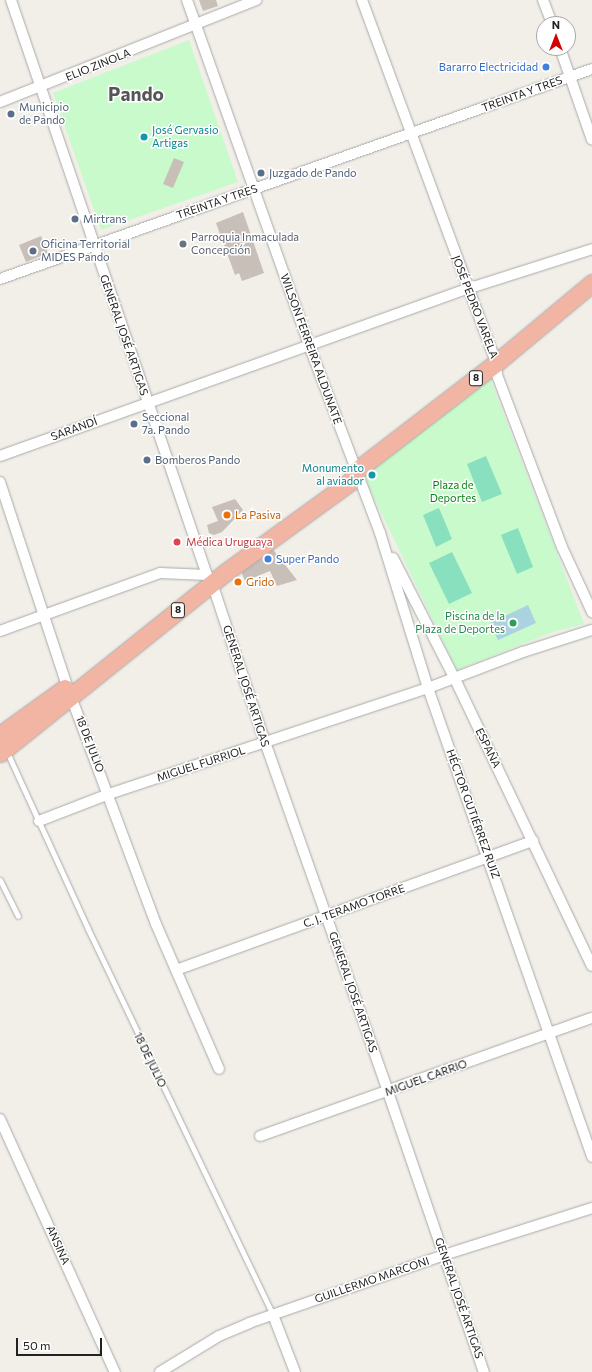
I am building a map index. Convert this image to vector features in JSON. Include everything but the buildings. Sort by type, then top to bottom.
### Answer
[{"type":"highway","name":"8","points":[[2,746],[210,579],[350,482],[357,470],[496,363],[592,283]]},
{"type":"street","name":"GENERAL JOSÉ ARTIGAS","points":[[10,0],[147,403],[210,579],[265,742],[388,1092],[484,1372]]},
{"type":"street","name":"WILSON FERREIRA ALDUNATE","points":[[187,0],[309,346],[357,470]]},
{"type":"street","name":"ELIO ZINOLA","points":[[0,102],[40,88],[256,0]]},
{"type":"street","name":"JOSÉ PEDRO VARELA","points":[[362,0],[412,134],[467,289],[496,363],[497,375],[562,547],[592,612]]},
{"type":"street","points":[[543,0],[549,16]]},
{"type":"street","points":[[563,56],[592,140]]},
{"type":"street","name":"TREINTA Y TRES","points":[[0,279],[592,69]]},
{"type":"street","name":"SARANDÍ","points":[[0,456],[467,289],[592,249]]},
{"type":"street","name":"HÉCTOR GUTIÉRREZ RUIZ","points":[[357,470],[380,533],[428,688],[489,857],[592,1156]]},
{"type":"street","name":"18 DE JULIO","points":[[0,482],[70,691],[176,970],[219,1069]]},
{"type":"street","name":"ESPAÑA","points":[[380,533],[454,677],[592,966]]},
{"type":"street","points":[[0,631],[160,573],[210,579]]},
{"type":"street","name":"MIGUEL FURRIOL","points":[[39,821],[109,794],[428,688],[454,677],[592,630]]},
{"type":"street","name":"C. J. TERAMO TORRE","points":[[176,970],[533,842]]},
{"type":"street","name":"MIGUEL CARRIO","points":[[260,1136],[388,1092],[592,1018]]},
{"type":"street","name":"ANSINA","points":[[0,1119],[115,1372]]},
{"type":"street","name":"GUILLERMO MARCONI","points":[[160,1372],[219,1336],[273,1315],[444,1255],[592,1208]]},
{"type":"street","name":"18 DE JULIO","points":[[273,1315],[295,1372]]},
{"type":"lane","name":"18 DE JULIO","points":[[2,746],[273,1315]]},
{"type":"lane","points":[[0,880],[18,916]]},
{"type":"green space","points":[[189,40],[238,182],[101,230],[53,93]]},
{"type":"green space","name":"Plaza de Deportes","points":[[488,373],[584,624],[553,632],[457,670],[361,471]]},
{"type":"green space","points":[[486,456],[502,494],[482,502],[467,464]]},
{"type":"green space","points":[[439,508],[452,539],[436,547],[423,515]]},
{"type":"green space","points":[[518,528],[533,567],[517,574],[501,535]]},
{"type":"green space","points":[[452,552],[472,593],[449,604],[429,563]]},
{"type":"water","name":"Piscina de la Plaza de Deportes","points":[[528,605],[536,623],[498,640],[490,623]]},
{"type":"place","name":"Bararro Electricidad","points":[[546,67]]},
{"type":"place","name":"Municipio de Pando","points":[[11,114]]},
{"type":"place","name":"José Gervasio Artigas","points":[[144,137]]},
{"type":"place","name":"Juzgado de Pando","points":[[261,173]]},
{"type":"place","name":"Mirtrans","points":[[75,219]]},
{"type":"place","name":"Parroquia Inmaculada Concepción","points":[[183,244]]},
{"type":"place","name":"Oficina Territorial MIDES Pando","points":[[33,251]]},
{"type":"place","name":"Seccional 7a. Pando","points":[[134,424]]},
{"type":"place","name":"Bomberos Pando","points":[[147,460]]},
{"type":"place","name":"Monumento al aviador","points":[[372,475]]},
{"type":"place","name":"La Pasiva","points":[[227,515]]},
{"type":"place","name":"Médica Uruguaya","points":[[177,542]]},
{"type":"place","name":"Super Pando","points":[[268,559]]},
{"type":"place","name":"Grido","points":[[238,582]]},
{"type":"place","name":"Piscina de la Plaza de Deportes","points":[[513,623]]},
{"type":"district","name":"Pando","points":[[136,94]]}]
